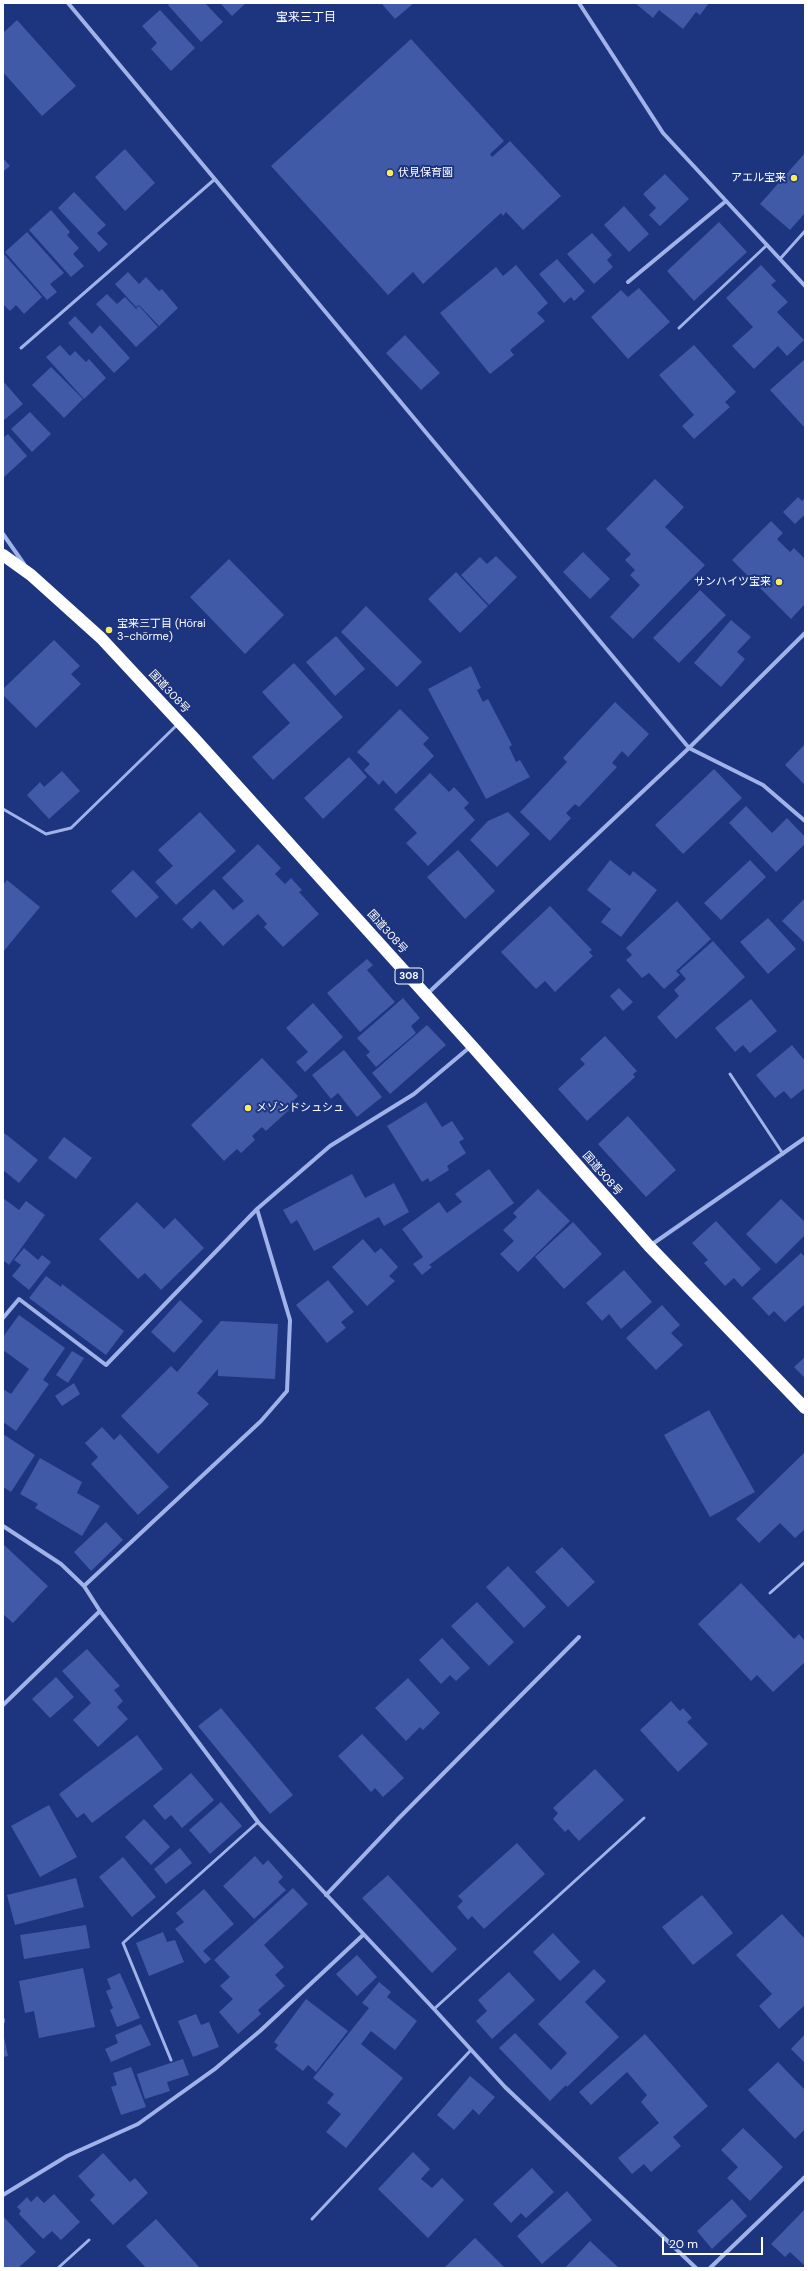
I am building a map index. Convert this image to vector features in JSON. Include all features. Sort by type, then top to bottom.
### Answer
[{"type":"highway","name":"国道308号","points":[[3,555],[31,575],[101,638],[180,723],[472,1046],[648,1246],[805,1408]]},
{"type":"street","points":[[68,3],[688,748],[763,785],[805,820]]},
{"type":"street","points":[[579,3],[663,134],[805,286]]},
{"type":"street","points":[[628,282],[726,201]]},
{"type":"street","points":[[3,534],[31,575]]},
{"type":"street","points":[[426,995],[688,748],[805,633]]},
{"type":"street","points":[[3,1318],[19,1299],[106,1365],[257,1209],[330,1146],[414,1094],[472,1046]]},
{"type":"street","points":[[648,1246],[805,1138]]},
{"type":"street","points":[[84,1586],[262,1420],[286,1391],[290,1320],[257,1209]]},
{"type":"street","points":[[3,1526],[61,1564],[84,1586],[100,1611],[258,1822],[434,2009],[505,2087],[696,2268]]},
{"type":"street","points":[[3,1705],[100,1611]]},
{"type":"street","points":[[326,1896],[397,1820],[579,1637]]},
{"type":"street","points":[[3,2195],[67,2156],[138,2124],[216,2068],[260,2031],[363,1935]]},
{"type":"street","points":[[710,2268],[805,2177]]},
{"type":"lane","points":[[22,348],[215,179]]},
{"type":"lane","points":[[780,259],[805,231]]},
{"type":"lane","points":[[679,328],[767,245]]},
{"type":"lane","points":[[3,809],[46,834],[71,828],[180,723]]},
{"type":"lane","points":[[730,1074],[783,1154]]},
{"type":"lane","points":[[770,1593],[805,1562]]},
{"type":"lane","points":[[434,2009],[644,1818]]},
{"type":"lane","points":[[171,2060],[123,1943],[258,1822]]},
{"type":"lane","points":[[312,2219],[471,2050]]},
{"type":"lane","points":[[58,2268],[90,2240]]},
{"type":"building","points":[[170,3],[205,3],[223,22],[201,42],[168,5]]},
{"type":"building","points":[[220,3],[246,3],[232,16]]},
{"type":"building","points":[[381,3],[414,3],[395,19]]},
{"type":"building","points":[[635,3],[709,3],[700,15],[696,12],[683,29],[659,10],[653,18]]},
{"type":"building","points":[[160,10],[195,48],[171,71],[151,49],[157,43],[142,26]]},
{"type":"building","points":[[17,20],[76,86],[42,116],[3,72],[3,33]]},
{"type":"building","points":[[411,39],[504,141],[490,154],[492,157],[510,141],[561,196],[523,230],[506,212],[503,216],[501,213],[423,284],[413,272],[388,295],[271,166]]},
{"type":"building","points":[[125,149],[155,183],[125,211],[95,177]]},
{"type":"building","name":"アエル宝来","points":[[805,153],[805,213],[790,230],[760,204]]},
{"type":"building","points":[[3,158],[10,166],[3,172]]},
{"type":"building","points":[[665,174],[689,199],[660,226],[649,215],[656,208],[643,194]]},
{"type":"building","points":[[74,192],[106,225],[97,233],[108,244],[99,252],[58,208]]},
{"type":"building","points":[[624,206],[649,234],[629,252],[604,225]]},
{"type":"building","points":[[51,210],[70,232],[67,235],[79,248],[73,254],[84,266],[71,277],[29,230]]},
{"type":"building","points":[[719,222],[747,252],[694,301],[667,271]]},
{"type":"building","points":[[27,232],[64,273],[50,284],[57,292],[47,300],[5,252]]},
{"type":"building","points":[[592,233],[612,255],[607,260],[613,267],[594,284],[567,254]]},
{"type":"building","points":[[3,253],[42,297],[24,314],[16,305],[10,311],[3,304]]},
{"type":"building","points":[[557,259],[585,291],[574,301],[571,297],[564,303],[539,274]]},
{"type":"building","points":[[516,265],[548,303],[537,313],[545,321],[510,350],[514,355],[490,374],[440,313],[496,267],[503,276]]},
{"type":"building","points":[[761,265],[776,281],[771,285],[788,302],[777,312],[804,340],[787,356],[778,346],[754,369],[732,346],[753,327],[726,298]]},
{"type":"building","points":[[128,272],[139,284],[146,277],[159,291],[162,289],[178,308],[159,326],[139,305],[136,307],[115,284]]},
{"type":"building","points":[[639,288],[670,322],[628,359],[591,317],[621,290],[628,297]]},
{"type":"building","points":[[107,294],[117,304],[125,297],[138,311],[136,308],[139,306],[158,327],[136,347],[96,304]]},
{"type":"building","points":[[75,316],[92,334],[100,325],[130,358],[114,373],[68,323]]},
{"type":"building","points":[[405,335],[440,373],[421,390],[386,353]]},
{"type":"building","points":[[60,345],[70,356],[75,351],[86,362],[89,359],[106,378],[84,399],[46,357]]},
{"type":"building","points":[[694,345],[736,392],[725,402],[730,407],[694,439],[682,426],[694,415],[659,375]]},
{"type":"building","points":[[805,359],[805,428],[770,390]]},
{"type":"building","points":[[51,367],[83,399],[64,418],[32,385]]},
{"type":"building","points":[[3,381],[23,404],[3,421]]},
{"type":"building","points":[[30,412],[51,434],[32,452],[11,429]]},
{"type":"building","points":[[8,434],[27,456],[3,478],[3,438]]},
{"type":"building","points":[[655,479],[684,507],[665,527],[705,565],[633,639],[610,617],[640,585],[630,575],[635,570],[625,560],[631,554],[606,529]]},
{"type":"building","points":[[798,497],[802,501],[805,498],[805,514],[795,524],[783,512]]},
{"type":"building","name":"サンハイツ宝来","points":[[771,521],[783,533],[777,539],[790,552],[794,548],[805,559],[805,604],[791,619],[732,560]]},
{"type":"building","points":[[583,552],[610,579],[590,599],[563,572]]},
{"type":"building","points":[[496,556],[517,577],[489,605],[461,575],[480,557],[487,564]]},
{"type":"building","points":[[229,559],[284,615],[245,654],[190,597]]},
{"type":"building","points":[[456,572],[488,606],[460,633],[428,599]]},
{"type":"building","points":[[700,590],[726,615],[679,663],[653,638]]},
{"type":"building","points":[[366,606],[422,662],[397,687],[341,632]]},
{"type":"building","points":[[731,620],[751,637],[737,652],[745,659],[721,687],[694,663]]},
{"type":"building","points":[[336,636],[365,669],[335,696],[306,662]]},
{"type":"building","points":[[54,640],[80,666],[71,674],[81,684],[36,728],[3,695],[3,689]]},
{"type":"building","points":[[294,663],[343,717],[273,780],[252,757],[290,723],[262,692]]},
{"type":"building","points":[[471,666],[481,688],[477,690],[483,702],[488,699],[512,745],[509,747],[516,762],[520,760],[530,777],[486,799],[428,689]]},
{"type":"building","points":[[615,702],[649,734],[628,757],[622,751],[612,763],[617,767],[579,807],[575,804],[566,813],[571,818],[550,841],[520,812],[567,762],[563,758]]},
{"type":"building","points":[[400,709],[429,738],[423,744],[434,756],[396,794],[383,780],[379,785],[364,770],[370,764],[357,752]]},
{"type":"building","points":[[805,744],[805,785],[785,765]]},
{"type":"building","points":[[349,757],[367,777],[323,819],[304,798]]},
{"type":"building","points":[[714,769],[742,798],[683,854],[655,825]]},
{"type":"building","points":[[62,771],[80,791],[49,819],[27,795],[40,782],[44,787]]},
{"type":"building","points":[[430,773],[449,792],[454,787],[469,803],[464,808],[475,820],[428,866],[406,843],[417,833],[394,809]]},
{"type":"building","points":[[746,806],[772,833],[787,818],[805,837],[805,844],[776,872],[729,823]]},
{"type":"building","points":[[200,812],[236,851],[176,905],[155,882],[173,866],[158,850]]},
{"type":"building","points":[[508,812],[530,834],[497,867],[470,840],[488,821]]},
{"type":"building","points":[[258,844],[281,868],[275,874],[285,884],[291,878],[302,890],[299,892],[319,914],[283,947],[264,927],[267,924],[258,914],[223,946],[200,921],[192,929],[182,919],[214,889],[233,910],[244,901],[222,878]]},
{"type":"building","points":[[458,850],[495,891],[465,919],[427,877]]},
{"type":"building","points":[[610,860],[630,876],[633,871],[657,890],[621,937],[601,922],[611,909],[587,890]]},
{"type":"building","points":[[750,860],[766,877],[721,920],[704,903]]},
{"type":"building","points":[[133,870],[159,897],[136,918],[111,891]]},
{"type":"building","points":[[7,880],[40,907],[3,952],[3,885]]},
{"type":"building","points":[[805,898],[805,943],[782,921]]},
{"type":"building","points":[[677,901],[711,939],[676,971],[680,975],[664,989],[649,973],[642,978],[626,960],[632,955],[626,948]]},
{"type":"building","points":[[550,906],[592,950],[589,952],[593,956],[555,992],[545,981],[536,989],[501,952]]},
{"type":"building","points":[[768,918],[796,949],[768,974],[740,942]]},
{"type":"building","points":[[713,941],[745,977],[676,1039],[657,1017],[679,996],[674,990],[686,979],[679,971]]},
{"type":"building","points":[[367,959],[373,965],[367,970],[395,1002],[360,1032],[327,993]]},
{"type":"building","points":[[619,988],[633,1002],[623,1011],[610,996]]},
{"type":"building","points":[[403,998],[420,1018],[411,1026],[416,1033],[376,1067],[366,1055],[370,1052],[357,1038]]},
{"type":"building","points":[[751,999],[777,1031],[750,1053],[743,1045],[735,1052],[715,1028]]},
{"type":"building","points":[[313,1003],[343,1037],[305,1072],[296,1062],[308,1052],[286,1028]]},
{"type":"building","points":[[427,1025],[446,1045],[390,1094],[372,1073]]},
{"type":"building","points":[[605,1036],[637,1071],[633,1074],[635,1077],[587,1121],[558,1089],[585,1064],[580,1059]]},
{"type":"building","points":[[792,1045],[805,1061],[805,1088],[791,1099],[784,1091],[775,1098],[756,1075]]},
{"type":"building","points":[[344,1050],[382,1097],[357,1117],[338,1093],[331,1099],[312,1075]]},
{"type":"building","name":"メゾンドシュシュ","points":[[262,1058],[298,1096],[287,1107],[289,1110],[266,1131],[262,1127],[252,1136],[255,1140],[241,1153],[237,1149],[224,1161],[191,1125]]},
{"type":"building","points":[[426,1102],[442,1127],[452,1121],[464,1139],[459,1142],[466,1153],[447,1166],[449,1170],[430,1182],[428,1178],[422,1182],[387,1126]]},
{"type":"building","points":[[628,1116],[676,1170],[646,1197],[598,1144]]},
{"type":"building","points":[[3,1132],[38,1160],[19,1183],[3,1170]]},
{"type":"building","points":[[64,1137],[92,1158],[76,1179],[48,1158]]},
{"type":"building","points":[[489,1169],[514,1203],[429,1265],[432,1267],[422,1275],[413,1264],[423,1257],[402,1229],[439,1202],[447,1213],[462,1202],[455,1194]]},
{"type":"building","points":[[352,1174],[365,1198],[394,1183],[409,1212],[384,1226],[379,1217],[314,1251],[297,1220],[291,1224],[283,1210]]},
{"type":"building","points":[[538,1189],[570,1221],[518,1272],[500,1254],[514,1241],[503,1230],[517,1217],[513,1213]]},
{"type":"building","points":[[3,1198],[19,1210],[26,1201],[45,1215],[9,1265],[3,1260]]},
{"type":"building","points":[[781,1199],[805,1222],[805,1235],[776,1264],[746,1234]]},
{"type":"building","points":[[137,1202],[164,1229],[175,1218],[204,1248],[161,1290],[145,1273],[138,1279],[99,1239]]},
{"type":"building","points":[[716,1221],[761,1269],[742,1287],[734,1278],[725,1286],[704,1263],[708,1260],[692,1243]]},
{"type":"building","points":[[573,1222],[602,1254],[564,1289],[535,1257]]},
{"type":"building","points":[[363,1239],[375,1253],[381,1248],[398,1267],[389,1276],[395,1281],[367,1306],[332,1267]]},
{"type":"building","points":[[24,1248],[38,1260],[42,1255],[51,1262],[29,1290],[12,1276],[21,1265],[14,1260]]},
{"type":"building","points":[[801,1253],[805,1257],[805,1304],[785,1322],[774,1311],[769,1316],[752,1298]]},
{"type":"building","points":[[624,1270],[652,1302],[621,1329],[609,1314],[602,1321],[586,1303]]},
{"type":"building","points":[[46,1276],[61,1287],[62,1284],[124,1331],[106,1355],[29,1298]]},
{"type":"building","points":[[328,1280],[354,1312],[341,1322],[346,1328],[327,1343],[296,1305]]},
{"type":"building","points":[[180,1300],[203,1321],[174,1353],[151,1332]]},
{"type":"building","points":[[662,1305],[680,1325],[671,1333],[683,1345],[656,1370],[626,1338]]},
{"type":"building","points":[[19,1315],[65,1348],[43,1380],[49,1384],[16,1431],[3,1422],[3,1389],[11,1394],[29,1369],[3,1350],[3,1337]]},
{"type":"building","points":[[221,1321],[278,1324],[275,1379],[218,1376],[218,1369],[197,1393],[209,1404],[158,1454],[121,1416],[171,1366],[177,1372]]},
{"type":"building","points":[[72,1351],[84,1358],[68,1383],[56,1375]]},
{"type":"building","points":[[805,1357],[805,1378],[794,1367]]},
{"type":"building","points":[[74,1383],[80,1394],[62,1406],[55,1396]]},
{"type":"building","points":[[709,1410],[755,1492],[710,1517],[664,1435]]},
{"type":"building","points":[[102,1427],[114,1440],[120,1434],[169,1487],[138,1515],[91,1464],[98,1457],[85,1443]]},
{"type":"building","points":[[3,1434],[35,1455],[11,1492],[3,1487]]},
{"type":"building","points":[[805,1452],[805,1529],[795,1538],[780,1523],[759,1543],[736,1519]]},
{"type":"building","points":[[40,1458],[82,1482],[77,1493],[100,1506],[82,1536],[35,1508],[38,1504],[20,1494]]},
{"type":"building","points":[[106,1522],[123,1540],[91,1571],[74,1552]]},
{"type":"building","points":[[3,1544],[48,1586],[13,1623],[3,1614]]},
{"type":"building","points":[[562,1547],[595,1582],[568,1607],[535,1572]]},
{"type":"building","points":[[508,1566],[546,1607],[524,1628],[486,1587]]},
{"type":"building","points":[[741,1583],[794,1639],[799,1634],[805,1641],[805,1662],[773,1692],[757,1675],[751,1681],[698,1624]]},
{"type":"building","points":[[477,1602],[514,1642],[489,1666],[451,1626]]},
{"type":"building","points":[[442,1638],[470,1668],[456,1681],[450,1675],[441,1684],[419,1660]]},
{"type":"building","points":[[87,1649],[120,1686],[114,1690],[123,1701],[117,1707],[128,1719],[98,1747],[73,1720],[91,1703],[62,1671]]},
{"type":"building","points":[[56,1677],[74,1697],[50,1718],[32,1699]]},
{"type":"building","points":[[408,1678],[440,1713],[423,1730],[420,1727],[406,1741],[375,1708]]},
{"type":"building","points":[[671,1701],[680,1711],[683,1708],[692,1718],[687,1722],[708,1744],[678,1772],[640,1730]]},
{"type":"building","points":[[221,1708],[293,1795],[270,1814],[198,1726]]},
{"type":"building","points":[[362,1734],[404,1778],[383,1797],[375,1788],[371,1792],[338,1756]]},
{"type":"building","points":[[137,1735],[163,1769],[92,1823],[84,1813],[77,1818],[59,1794]]},
{"type":"building","points":[[595,1769],[624,1800],[579,1841],[568,1829],[565,1832],[553,1819],[558,1813],[553,1808]]},
{"type":"building","points":[[191,1773],[214,1800],[182,1828],[171,1815],[165,1820],[153,1806]]},
{"type":"building","points":[[221,1802],[242,1826],[210,1854],[189,1830]]},
{"type":"building","points":[[49,1805],[77,1857],[40,1877],[11,1826]]},
{"type":"building","points":[[144,1819],[170,1847],[151,1865],[125,1837]]},
{"type":"building","points":[[517,1843],[545,1874],[484,1929],[472,1916],[468,1920],[457,1907],[463,1901],[458,1896]]},
{"type":"building","points":[[180,1848],[192,1863],[166,1884],[154,1869]]},
{"type":"building","points":[[255,1856],[263,1865],[268,1860],[283,1877],[278,1882],[286,1890],[254,1919],[223,1886]]},
{"type":"building","points":[[123,1857],[156,1897],[132,1917],[99,1877]]},
{"type":"building","points":[[388,1875],[457,1949],[432,1973],[362,1898]]},
{"type":"building","points":[[76,1878],[84,1907],[15,1925],[7,1895]]},
{"type":"building","points":[[293,1888],[308,1904],[264,1945],[284,1967],[275,1975],[285,1986],[258,2010],[261,2014],[238,2034],[219,2012],[233,1999],[220,1986],[230,1977],[214,1960]]},
{"type":"building","points":[[204,1889],[234,1924],[203,1951],[211,1959],[205,1964],[175,1929],[184,1922],[176,1913]]},
{"type":"building","points":[[702,1895],[733,1933],[693,1965],[662,1927]]},
{"type":"building","points":[[782,1914],[805,1939],[805,2005],[779,2029],[759,2006],[772,1994],[736,1955]]},
{"type":"building","points":[[86,1925],[90,1948],[24,1959],[20,1935]]},
{"type":"building","points":[[163,1932],[167,1942],[175,1940],[184,1962],[149,1976],[136,1943]]},
{"type":"building","points":[[553,1933],[580,1962],[560,1981],[533,1952]]},
{"type":"building","points":[[357,1955],[377,1977],[357,1996],[336,1974]]},
{"type":"building","points":[[83,1968],[95,2027],[39,2038],[34,2011],[25,2013],[19,1981]]},
{"type":"building","points":[[594,1969],[606,1981],[585,2002],[619,2037],[567,2087],[566,2085],[550,2101],[499,2048],[515,2033],[551,2070],[567,2053],[538,2024]]},
{"type":"building","points":[[509,1972],[535,2000],[492,2039],[476,2021],[487,2011],[478,2000]]},
{"type":"building","points":[[120,1973],[140,2018],[117,2027],[110,2010],[113,2008],[106,1991],[111,1989],[107,1979]]},
{"type":"building","points":[[379,1982],[391,1992],[387,1997],[417,2021],[395,2050],[371,2031],[361,2044],[403,2078],[346,2148],[326,2132],[341,2114],[327,2103],[334,2094],[313,2078],[369,2008],[362,2003]]},
{"type":"building","points":[[306,1999],[348,2031],[316,2072],[308,2065],[303,2071],[275,2049],[278,2045],[274,2042]]},
{"type":"building","points":[[196,2014],[201,2025],[209,2022],[219,2047],[193,2057],[178,2021]]},
{"type":"building","points":[[141,2024],[151,2045],[111,2062],[105,2049],[118,2043],[115,2035]]},
{"type":"building","points":[[3,2032],[8,2056],[3,2057]]},
{"type":"building","points":[[645,2034],[708,2106],[673,2137],[681,2146],[651,2172],[644,2164],[632,2174],[618,2158],[659,2123],[641,2102],[647,2095],[627,2072],[591,2105],[579,2092]]},
{"type":"building","points":[[805,2034],[805,2063],[791,2049]]},
{"type":"building","points":[[183,2059],[189,2075],[167,2082],[170,2091],[145,2099],[137,2074]]},
{"type":"building","points":[[778,2062],[805,2090],[805,2129],[795,2139],[748,2090]]},
{"type":"building","points":[[131,2067],[146,2107],[121,2115],[111,2087],[117,2085],[113,2073]]},
{"type":"building","points":[[470,2076],[495,2097],[479,2115],[473,2109],[454,2130],[437,2115]]},
{"type":"building","points":[[743,2128],[783,2167],[750,2201],[727,2178],[738,2167],[721,2150]]},
{"type":"building","points":[[413,2152],[430,2169],[421,2179],[432,2188],[442,2178],[464,2200],[428,2238],[378,2189]]},
{"type":"building","points":[[103,2153],[130,2182],[135,2178],[148,2193],[113,2225],[90,2200],[95,2195],[78,2176]]},
{"type":"building","points":[[532,2168],[554,2192],[526,2218],[521,2213],[511,2223],[493,2204]]},
{"type":"building","points":[[567,2191],[592,2220],[542,2264],[517,2236]]},
{"type":"building","points":[[54,2194],[80,2222],[61,2240],[52,2231],[43,2239],[19,2214],[21,2211],[17,2207],[27,2197],[31,2202],[37,2196],[44,2203]]},
{"type":"building","points":[[732,2199],[747,2216],[712,2249],[697,2231]]},
{"type":"building","points":[[805,2209],[805,2266],[790,2252],[785,2257],[771,2244]]},
{"type":"building","points":[[3,2216],[36,2252],[18,2268],[3,2268]]},
{"type":"building","points":[[156,2219],[200,2268],[146,2268],[126,2246]]},
{"type":"building","points":[[475,2238],[505,2268],[444,2268]]},
{"type":"building","points":[[590,2241],[619,2268],[565,2268]]},
{"type":"place","name":"伏見保育園","points":[[390,173]]},
{"type":"place","name":"アエル宝来","points":[[794,178]]},
{"type":"place","name":"サンハイツ宝来","points":[[779,582]]},
{"type":"place","name":"宝来三丁目 (Hōrai 3-chōrme)","points":[[109,630]]},
{"type":"place","name":"メゾンドシュシュ","points":[[248,1108]]},
{"type":"district","name":"宝来三丁目","points":[[306,18]]}]
